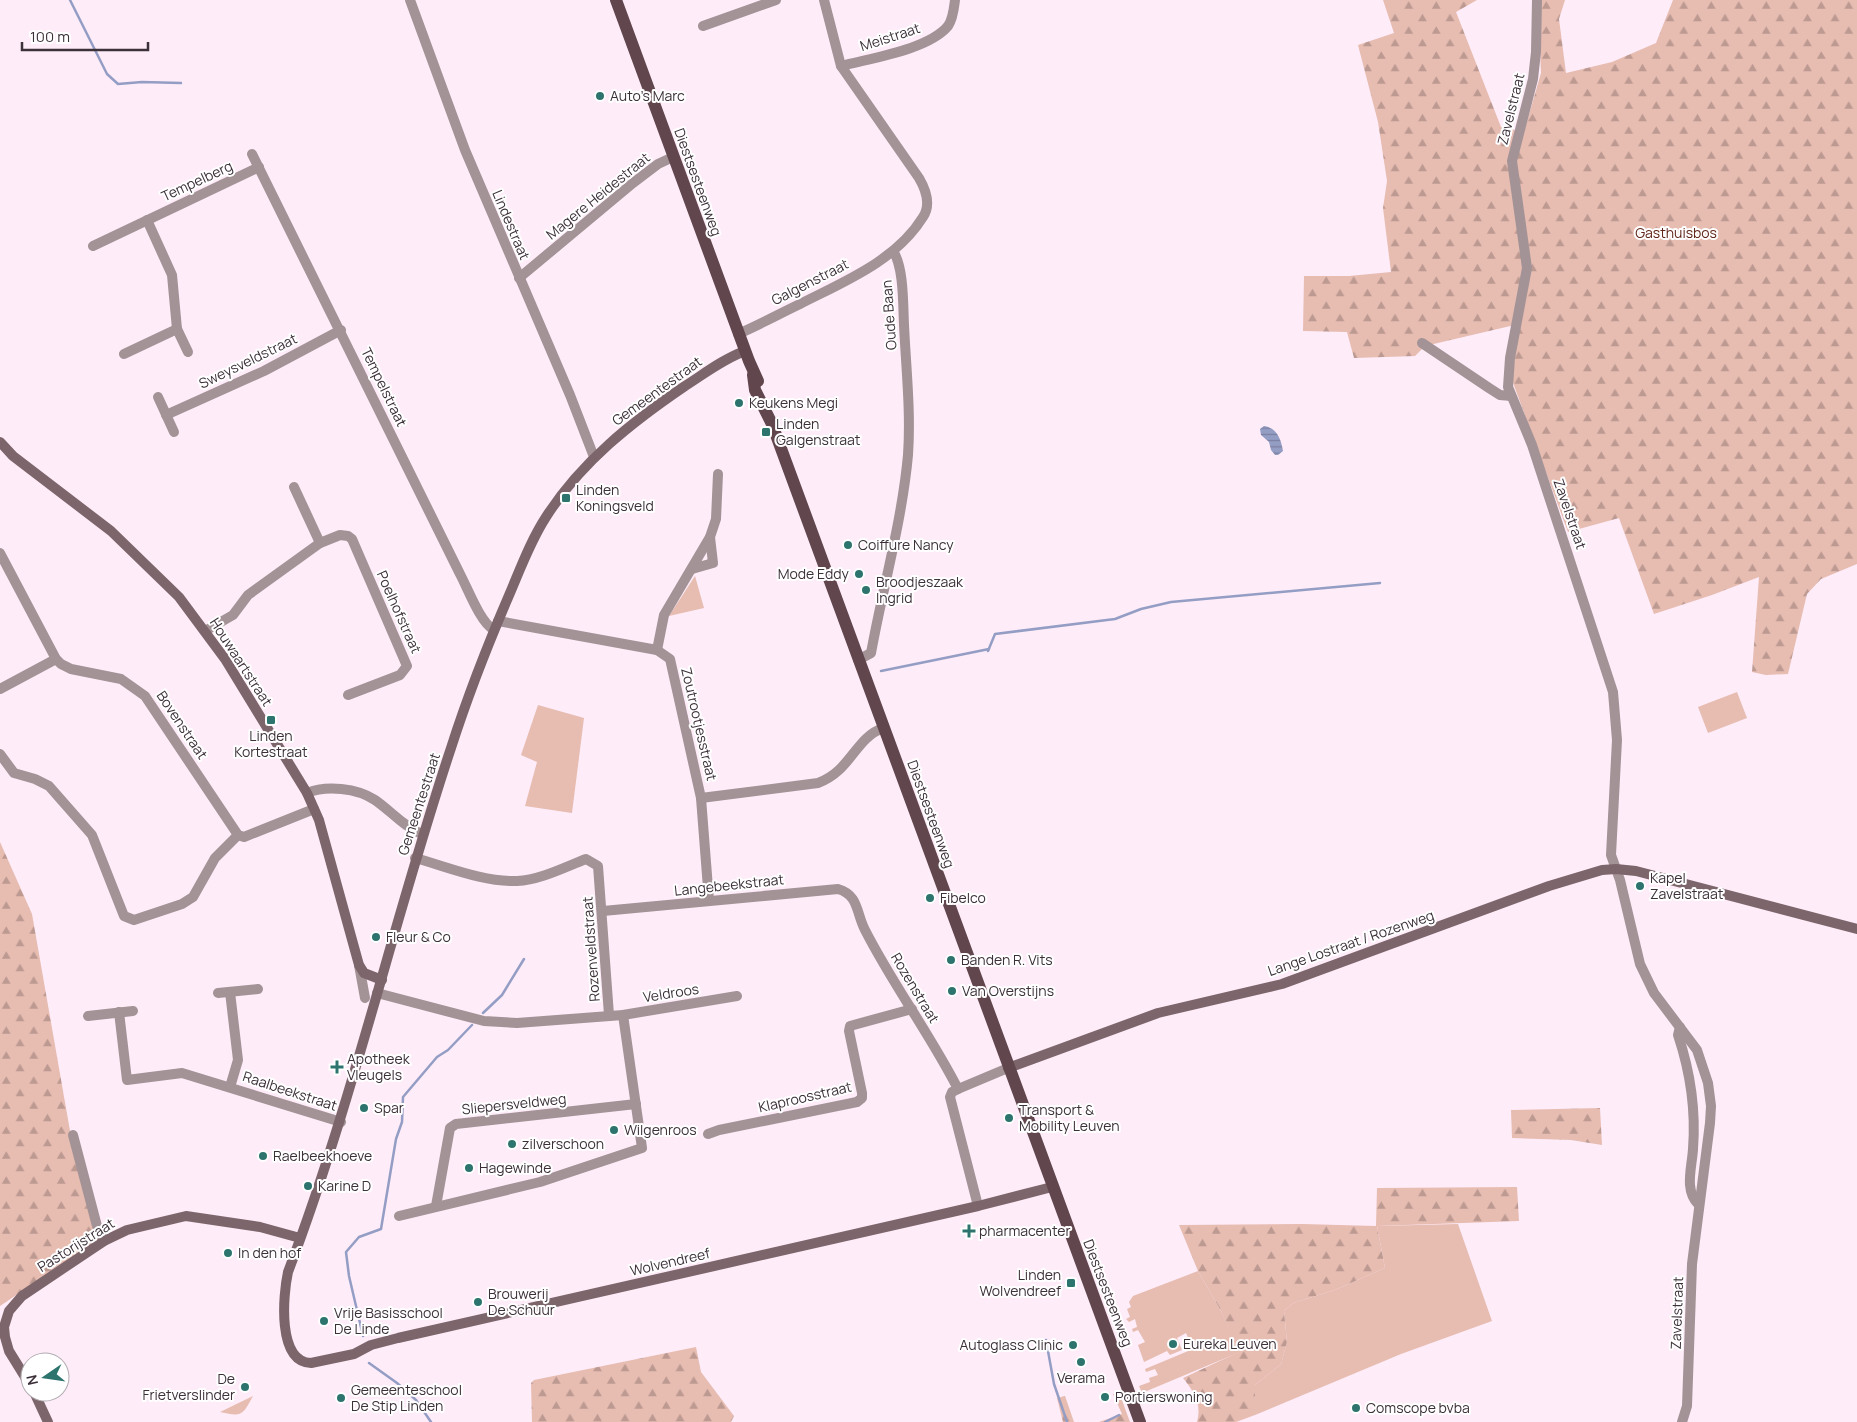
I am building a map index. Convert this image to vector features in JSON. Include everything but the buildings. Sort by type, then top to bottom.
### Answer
[{"type":"main road","name":"Diestsesteenweg","points":[[616,0],[745,351],[760,404],[768,414],[1140,1422]]},
{"type":"street","name":"Lindestraat","points":[[410,0],[465,150],[518,278],[570,395],[594,457]]},
{"type":"street","points":[[703,26],[776,0]]},
{"type":"street","points":[[824,0],[841,66],[925,187],[927,199],[924,216],[893,251]]},
{"type":"street","name":"Meistraat","points":[[841,66],[907,48],[932,38],[947,27],[951,21],[955,0]]},
{"type":"street","name":"Zavelstraat","points":[[1537,0],[1536,52],[1533,79],[1512,160],[1527,268],[1508,374],[1510,396],[1532,445],[1613,692],[1617,740],[1611,848],[1643,974],[1654,993],[1697,1050],[1702,1061],[1710,1094],[1710,1123],[1698,1204],[1692,1264],[1687,1406],[1682,1422]]},
{"type":"street","name":"Tempelstraat","points":[[252,154],[341,330],[464,582],[488,627],[496,625]]},
{"type":"street","name":"Magere Heidestraat","points":[[518,278],[633,183],[658,164],[673,157]]},
{"type":"street","name":"Tempelberg","points":[[93,246],[259,167]]},
{"type":"street","points":[[147,220],[172,275],[177,329],[188,352]]},
{"type":"street","name":"Galgenstraat","points":[[738,334],[871,266],[893,251]]},
{"type":"street","name":"Oude Baan","points":[[858,660],[871,653],[904,485],[908,454],[909,425],[903,314],[899,267],[893,251]]},
{"type":"street","points":[[124,354],[177,329]]},
{"type":"street","name":"Sweysveldstraat","points":[[166,415],[264,370],[341,330]]},
{"type":"street","points":[[1422,344],[1489,388],[1500,394],[1510,396]]},
{"type":"street","name":"Gemeentestraat","points":[[294,1360],[287,1333],[284,1296],[288,1272],[341,1122],[422,834],[471,686],[533,540],[563,493],[594,457],[656,406],[705,373],[745,351]]},
{"type":"street","points":[[158,397],[174,432]]},
{"type":"street","name":"Houwaartstraat","points":[[0,442],[13,456],[132,550],[179,597],[205,631],[307,793],[314,809],[358,965],[365,998]]},
{"type":"street","points":[[496,625],[657,650],[664,615],[710,537],[716,520],[718,474]]},
{"type":"street","points":[[294,487],[320,542]]},
{"type":"street","name":"Poelhofstraat","points":[[205,631],[233,614],[248,595],[320,542],[340,535],[348,536],[352,539],[407,666],[400,675],[348,695]]},
{"type":"street","points":[[692,569],[713,563],[710,537]]},
{"type":"street","points":[[0,552],[56,659],[0,689]]},
{"type":"street","name":"Zoutrootjesstraat","points":[[657,650],[670,659],[702,798],[818,783],[832,778],[874,732],[883,728]]},
{"type":"street","name":"Bovenstraat","points":[[56,659],[71,670],[106,675],[121,680],[136,688],[145,696],[238,835]]},
{"type":"street","points":[[0,754],[14,773],[35,779],[49,786],[92,834],[124,916],[134,920],[182,904],[193,897],[215,858],[238,835],[244,837],[314,809]]},
{"type":"street","points":[[307,793],[328,789],[362,794],[373,799],[408,828],[422,834]]},
{"type":"street","points":[[702,798],[709,901]]},
{"type":"street","name":"Rozenveldstraat","points":[[377,993],[484,1021],[517,1024],[610,1015],[598,866],[586,859],[535,878],[517,881],[485,877],[416,858]]},
{"type":"street","name":"Lange Lostraat / Rozenweg","points":[[1008,1068],[1136,1020],[1282,984],[1549,886],[1602,870],[1636,871],[1857,929]]},
{"type":"street","name":"Langebeekstraat","points":[[603,911],[838,888],[848,892],[855,899]]},
{"type":"street","name":"Rozenstraat","points":[[855,899],[864,930],[958,1089]]},
{"type":"street","points":[[358,965],[364,972],[382,980]]},
{"type":"street","points":[[218,993],[258,989]]},
{"type":"street","name":"Raalbeekstraat","points":[[230,992],[238,1060],[230,1087]]},
{"type":"street","name":"Veldroos","points":[[610,1015],[623,1015],[737,996]]},
{"type":"street","name":"Klaproosstraat","points":[[708,1134],[719,1130],[857,1102],[862,1098],[862,1093],[849,1031],[850,1026],[912,1009]]},
{"type":"street","points":[[88,1016],[133,1011]]},
{"type":"street","name":"Raalbeekstraat","points":[[119,1012],[127,1080],[182,1073],[341,1122]]},
{"type":"street","points":[[400,1216],[540,1182],[642,1148],[623,1015]]},
{"type":"street","name":"Zavelstraat","points":[[1680,1027],[1678,1035],[1693,1095],[1694,1148],[1690,1188],[1692,1196],[1698,1204]]},
{"type":"street","points":[[978,1206],[950,1097],[952,1092],[958,1089],[1008,1068]]},
{"type":"street","name":"Sliepersveldweg","points":[[436,1206],[450,1128],[456,1124],[636,1104]]},
{"type":"street","points":[[73,1136],[98,1226],[104,1241]]},
{"type":"street","name":"Wolvendreef","points":[[294,1360],[312,1363],[354,1354],[371,1344],[978,1206],[1052,1187]]},
{"type":"street","name":"Pastorijstraat","points":[[2,1326],[9,1311],[22,1296],[104,1241],[127,1230],[186,1216],[260,1227],[300,1238]]},
{"type":"street","points":[[2,1326],[9,1351],[20,1369]]},
{"type":"street","points":[[39,1402],[48,1422]]},
{"type":"green space","name":"Gasthuisbos","points":[[1383,0],[1477,0],[1456,12],[1501,127],[1524,132],[1541,73],[1538,0],[1565,0],[1559,19],[1566,73],[1612,62],[1656,43],[1673,0],[1857,0],[1857,564],[1821,579],[1807,594],[1788,674],[1766,675],[1752,672],[1759,577],[1654,614],[1619,518],[1568,532],[1512,380],[1519,324],[1425,346],[1415,356],[1354,358],[1347,332],[1303,331],[1304,276],[1349,276],[1391,272],[1383,208],[1387,181],[1378,122],[1358,45],[1394,33]]},
{"type":"green space","points":[[695,576],[704,608],[669,616]]},
{"type":"green space","points":[[1737,692],[1747,718],[1708,733],[1698,707]]},
{"type":"green space","points":[[538,705],[584,718],[572,813],[525,806],[537,762],[521,755]]},
{"type":"green space","points":[[0,842],[32,914],[73,1148],[99,1239],[0,1306]]},
{"type":"green space","points":[[1600,1108],[1602,1145],[1571,1140],[1512,1138],[1511,1110]]},
{"type":"green space","points":[[1517,1187],[1519,1221],[1377,1226],[1385,1268],[1335,1290],[1293,1303],[1284,1311],[1287,1342],[1281,1364],[1255,1385],[1255,1415],[1236,1422],[1197,1422],[1198,1403],[1191,1388],[1183,1378],[1239,1352],[1221,1311],[1198,1271],[1179,1225],[1302,1224],[1376,1226],[1377,1188]]},
{"type":"green space","points":[[1458,1224],[1492,1321],[1401,1354],[1255,1415],[1255,1385],[1281,1364],[1287,1342],[1284,1311],[1293,1303],[1335,1290],[1385,1268],[1377,1226]]},
{"type":"green space","points":[[1198,1271],[1221,1311],[1240,1352],[1142,1393],[1139,1386],[1150,1382],[1149,1378],[1158,1375],[1155,1369],[1146,1372],[1145,1369],[1193,1349],[1186,1333],[1177,1338],[1182,1350],[1170,1355],[1167,1351],[1144,1362],[1138,1345],[1145,1342],[1138,1330],[1133,1332],[1132,1329],[1137,1327],[1135,1319],[1129,1322],[1126,1319],[1130,1317],[1127,1309],[1131,1307],[1129,1302],[1133,1296]]},
{"type":"green space","points":[[696,1347],[701,1372],[734,1416],[731,1422],[532,1422],[531,1383],[534,1380]]},
{"type":"green space","points":[[1119,1392],[1130,1422],[1099,1422],[1122,1414],[1113,1394]]},
{"type":"green space","points":[[253,1396],[241,1413],[220,1412]]},
{"type":"green space","points":[[1065,1396],[1074,1422],[1063,1422],[1057,1398]]},
{"type":"water","points":[[1264,426],[1272,429],[1280,438],[1283,451],[1278,455],[1275,455],[1271,450],[1269,442],[1261,435],[1260,429]]},
{"type":"waterway","points":[[70,0],[107,74],[118,84],[142,82],[181,83]]},
{"type":"waterway","points":[[988,651],[995,634],[1115,619],[1141,609],[1171,602],[1380,583]]},
{"type":"waterway","points":[[881,671],[989,649]]},
{"type":"waterway","points":[[483,1013],[502,995],[524,959]]},
{"type":"waterway","points":[[363,1336],[349,1276],[346,1252],[359,1237],[381,1229],[396,1139],[402,1122],[403,1097],[437,1057],[448,1050],[472,1025]]},
{"type":"waterway","points":[[1046,1340],[1054,1384],[1067,1422]]},
{"type":"waterway","points":[[369,1363],[397,1383],[416,1400],[431,1422]]},
{"type":"waterway","points":[[1105,1422],[1119,1415]]},
{"type":"place","name":"Auto's Marc","points":[[600,96]]},
{"type":"place","name":"Keukens Megi","points":[[739,403]]},
{"type":"place","name":"Linden Galgenstraat","points":[[766,432]]},
{"type":"place","name":"Linden Koningsveld","points":[[566,498]]},
{"type":"place","name":"Coiffure Nancy","points":[[848,545]]},
{"type":"place","name":"Mode Eddy","points":[[859,574]]},
{"type":"place","name":"Broodjeszaak Ingrid","points":[[866,590]]},
{"type":"place","name":"Linden Kortestraat","points":[[271,720]]},
{"type":"place","name":"Kapel Zavelstraat","points":[[1640,886]]},
{"type":"place","name":"Fibelco","points":[[930,898]]},
{"type":"place","name":"Fleur & Co","points":[[376,937]]},
{"type":"place","name":"Banden R. Vits","points":[[951,960]]},
{"type":"place","name":"Van Overstijns","points":[[952,991]]},
{"type":"place","name":"Apotheek Vleugels","points":[[337,1067]]},
{"type":"place","name":"Spar","points":[[364,1108]]},
{"type":"place","name":"Transport & Mobility Leuven","points":[[1009,1118]]},
{"type":"place","name":"Wilgenroos","points":[[614,1130]]},
{"type":"place","name":"zilverschoon","points":[[512,1144]]},
{"type":"place","name":"Raelbeekhoeve","points":[[263,1156]]},
{"type":"place","name":"Hagewinde","points":[[469,1168]]},
{"type":"place","name":"Karine D","points":[[308,1186]]},
{"type":"place","name":"pharmacenter","points":[[969,1231]]},
{"type":"place","name":"In den hof","points":[[228,1253]]},
{"type":"place","name":"Linden Wolvendreef","points":[[1071,1283]]},
{"type":"place","name":"Brouwerij De Schuur","points":[[478,1302]]},
{"type":"place","name":"Vrije Basisschool De Linde","points":[[324,1321]]},
{"type":"place","name":"Eureka Leuven","points":[[1173,1344]]},
{"type":"place","name":"Autoglass Clinic","points":[[1073,1345]]},
{"type":"place","name":"Verama","points":[[1081,1362]]},
{"type":"place","name":"De Frietverslinder","points":[[245,1387]]},
{"type":"place","name":"Portierswoning","points":[[1105,1397]]},
{"type":"place","name":"Gemeenteschool De Stip Linden","points":[[341,1398]]},
{"type":"place","name":"Comscope bvba","points":[[1356,1408]]}]
